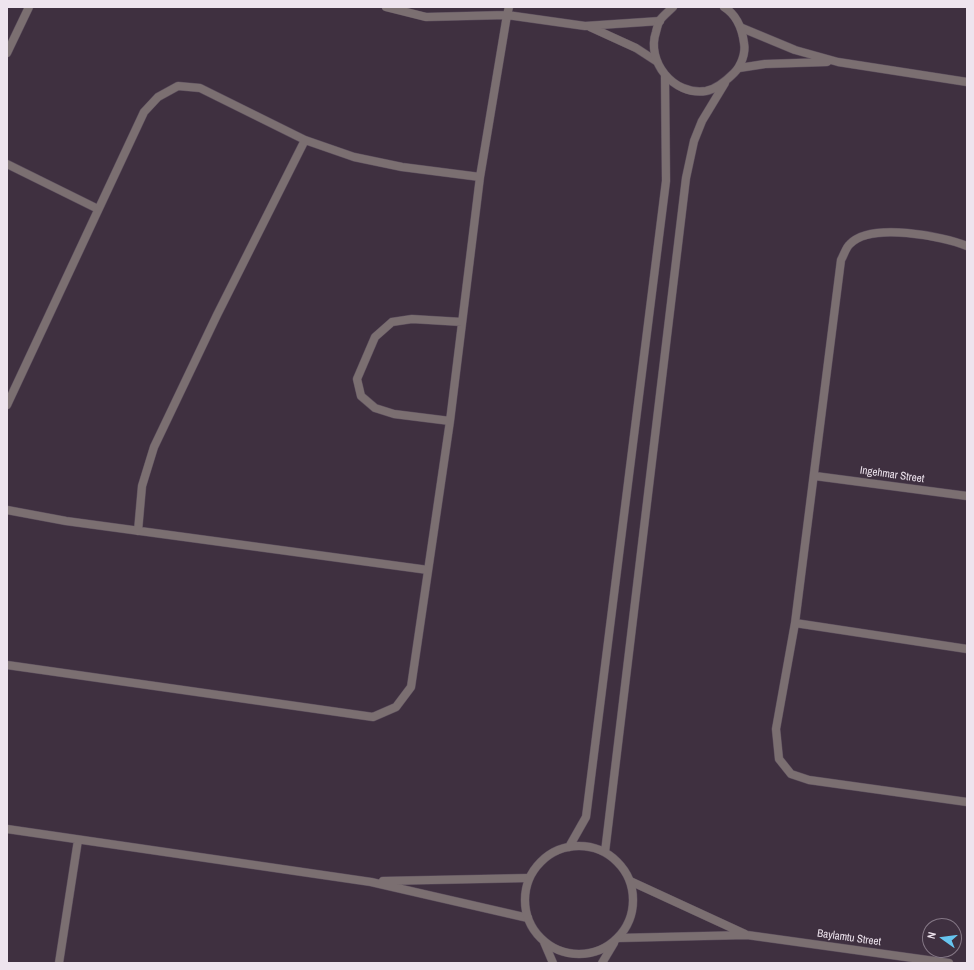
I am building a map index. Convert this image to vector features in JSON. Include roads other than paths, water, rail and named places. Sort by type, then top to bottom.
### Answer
[{"type":"street","points":[[7,53],[28,7]]},
{"type":"street","points":[[386,7],[426,17],[508,11],[586,26],[636,48],[656,61]]},
{"type":"street","points":[[673,7],[660,21],[653,41],[656,61],[665,76],[685,89],[705,91],[725,83]]},
{"type":"street","points":[[605,852],[686,178],[694,141],[702,121],[725,83],[739,68],[745,49],[742,28],[729,8]]},
{"type":"street","points":[[7,665],[373,717],[396,708],[411,687],[450,421],[480,177],[508,11]]},
{"type":"street","points":[[586,26],[660,21]]},
{"type":"street","points":[[742,28],[795,50],[838,62],[967,82]]},
{"type":"street","points":[[739,68],[765,64],[838,62]]},
{"type":"street","points":[[569,846],[586,817],[666,181],[665,76]]},
{"type":"street","points":[[7,405],[144,112],[158,97],[178,86],[200,88],[305,140],[354,157],[402,167],[480,177]]},
{"type":"street","points":[[138,531],[142,486],[154,447],[217,315],[305,140]]},
{"type":"street","points":[[7,164],[98,210]]},
{"type":"street","points":[[967,246],[957,242],[890,232],[867,234],[850,244],[841,260],[837,282],[815,476],[795,623],[776,729],[779,760],[791,774],[809,780],[967,802]]},
{"type":"street","points":[[450,421],[394,414],[374,408],[361,396],[357,379],[375,337],[392,322],[412,319],[462,322]]},
{"type":"street","name":"Ingehmar Street","points":[[815,476],[967,496]]},
{"type":"street","points":[[7,510],[58,520],[428,570]]},
{"type":"street","points":[[795,623],[967,649]]},
{"type":"street","points":[[7,829],[371,882],[528,918]]},
{"type":"street","points":[[59,963],[78,840]]},
{"type":"street","points":[[602,963],[629,921],[633,901],[630,880],[620,864],[605,852],[588,846],[569,846],[553,852],[539,863],[529,878],[525,898],[528,918],[534,930],[544,941],[557,950],[573,954],[584,954],[605,948],[618,938]]},
{"type":"street","points":[[371,882],[529,878]]},
{"type":"street","name":"Baylamtu Street","points":[[630,880],[747,935]]},
{"type":"street","name":"Baylamtu Street","points":[[618,938],[747,935],[949,963]]},
{"type":"street","points":[[544,941],[553,963]]}]
